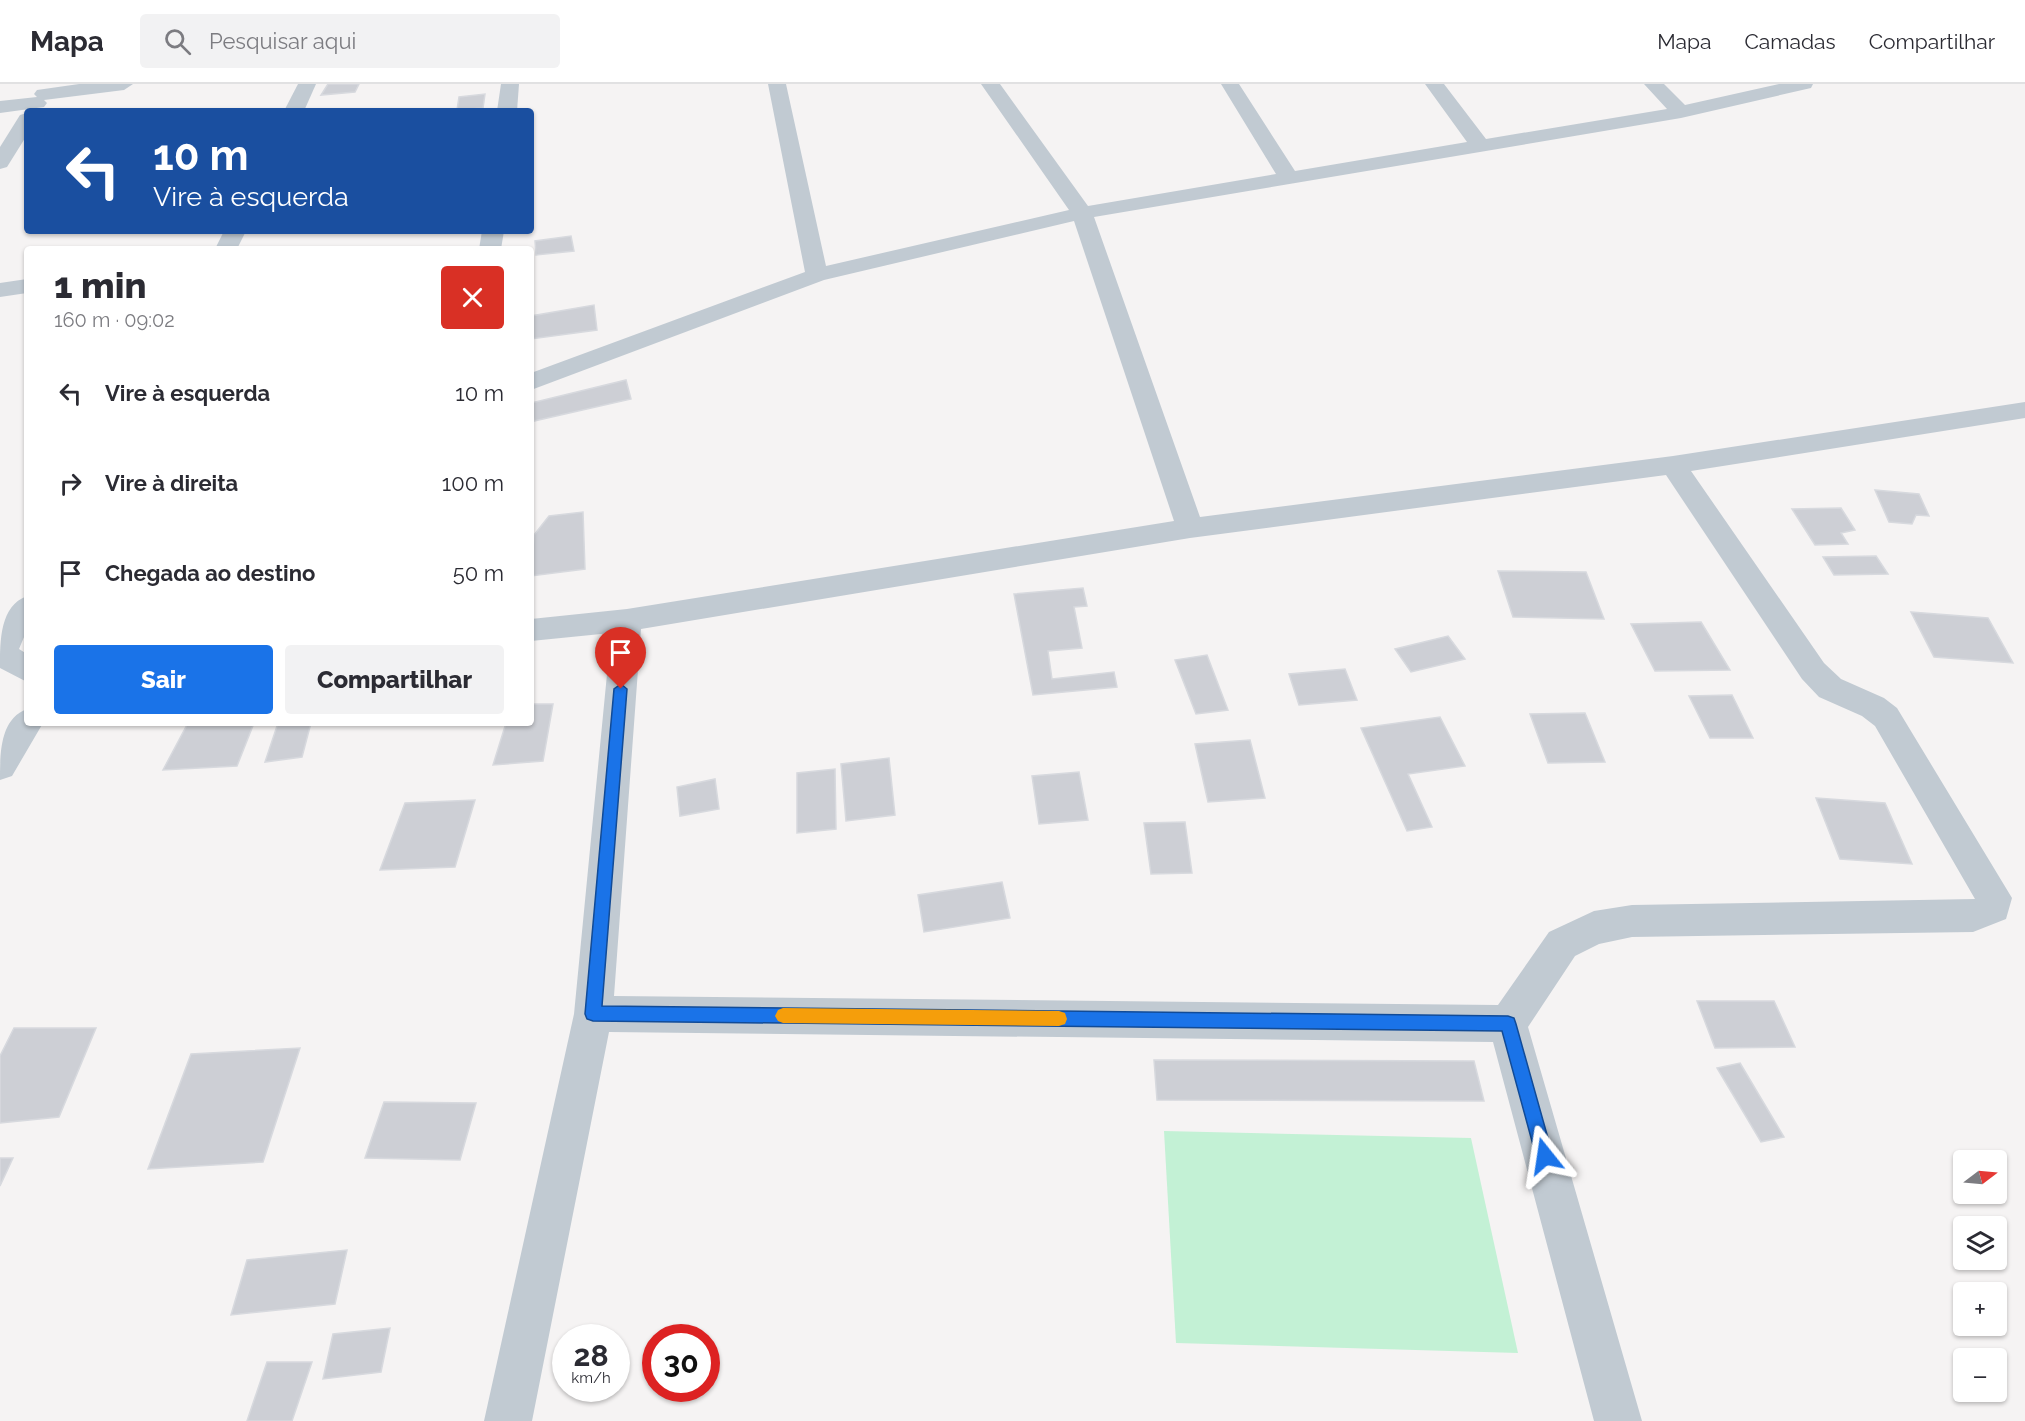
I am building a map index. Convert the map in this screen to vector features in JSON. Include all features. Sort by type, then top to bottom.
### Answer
[{"type":"street","points":[[0,107],[38,102],[124,84]]},
{"type":"street","points":[[295,108],[307,84]]},
{"type":"street","points":[[507,108],[510,84]]},
{"type":"street","points":[[777,84],[816,275]]},
{"type":"street","points":[[990,84],[1082,213],[1190,528]]},
{"type":"street","points":[[1230,84],[1289,178]]},
{"type":"street","points":[[1434,84],[1480,145]]},
{"type":"street","points":[[1653,84],[1681,112]]},
{"type":"street","points":[[534,381],[816,275],[1082,213],[1681,112],[1804,84]]},
{"type":"street","points":[[0,163],[24,124]]},
{"type":"street","points":[[0,290],[24,286]]},
{"type":"street","points":[[534,630],[627,620],[1190,528],[1673,465],[2025,410]]},
{"type":"street","points":[[1618,1421],[1508,1024],[1562,945],[1594,928],[1632,921],[1973,916],[1993,908],[1994,898],[1886,717],[1873,706],[1830,688],[1813,671],[1673,465]]},
{"type":"street","points":[[24,611],[11,630],[1,651],[24,668]]},
{"type":"street","points":[[508,1421],[593,1014],[627,620]]},
{"type":"street","points":[[0,766],[25,726]]},
{"type":"street","points":[[593,1014],[1508,1024]]},
{"type":"green space","points":[[1164,1131],[1471,1138],[1518,1353],[1176,1343]]},
{"type":"building","points":[[328,84],[359,84],[355,92],[321,95]]},
{"type":"building","points":[[485,94],[483,108],[457,108],[459,97]]},
{"type":"building","points":[[571,236],[574,251],[536,255],[535,241]]},
{"type":"building","points":[[594,305],[597,330],[534,339],[534,315]]},
{"type":"building","points":[[626,380],[631,399],[534,421],[534,402]]},
{"type":"building","points":[[1875,490],[1919,494],[1929,516],[1916,515],[1912,524],[1889,522]]},
{"type":"building","points":[[1841,508],[1855,530],[1841,533],[1848,544],[1815,545],[1792,509]]},
{"type":"building","points":[[583,512],[585,569],[534,576],[534,535],[549,516]]},
{"type":"building","points":[[1876,556],[1888,574],[1834,575],[1823,557]]},
{"type":"building","points":[[1498,571],[1586,572],[1604,619],[1513,617]]},
{"type":"building","points":[[1083,588],[1087,606],[1074,607],[1082,648],[1048,651],[1052,679],[1114,672],[1117,687],[1033,695],[1014,594]]},
{"type":"building","points":[[1911,612],[1988,618],[2013,663],[1934,657]]},
{"type":"building","points":[[1701,622],[1730,670],[1655,671],[1631,624]]},
{"type":"building","points":[[1448,636],[1465,659],[1411,672],[1395,649]]},
{"type":"building","points":[[1207,655],[1228,710],[1196,714],[1175,660]]},
{"type":"building","points":[[1345,669],[1357,700],[1299,705],[1289,674]]},
{"type":"building","points":[[1732,695],[1753,738],[1710,738],[1689,696]]},
{"type":"building","points":[[534,704],[553,704],[543,761],[493,765],[505,726],[534,726]]},
{"type":"building","points":[[1585,713],[1605,762],[1548,763],[1530,714]]},
{"type":"building","points":[[1440,717],[1465,766],[1408,774],[1432,827],[1407,831],[1361,728]]},
{"type":"building","points":[[186,726],[253,726],[237,766],[163,770]]},
{"type":"building","points":[[277,726],[310,726],[302,757],[265,762]]},
{"type":"building","points":[[1250,740],[1265,798],[1208,802],[1195,744]]},
{"type":"building","points":[[889,758],[895,815],[846,821],[841,764]]},
{"type":"building","points":[[835,769],[836,829],[797,833],[797,773]]},
{"type":"building","points":[[1079,772],[1088,820],[1039,824],[1032,776]]},
{"type":"building","points":[[715,779],[719,809],[680,816],[677,787]]},
{"type":"building","points":[[1816,798],[1885,803],[1912,864],[1840,859]]},
{"type":"building","points":[[475,800],[455,867],[380,870],[405,803]]},
{"type":"building","points":[[1185,822],[1192,873],[1151,874],[1144,823]]},
{"type":"building","points":[[1002,882],[1010,918],[924,932],[918,895]]},
{"type":"building","points":[[1697,1001],[1774,1001],[1795,1047],[1715,1048]]},
{"type":"building","points":[[14,1028],[96,1028],[59,1117],[0,1123],[0,1056]]},
{"type":"building","points":[[300,1048],[263,1162],[148,1169],[191,1054]]},
{"type":"building","points":[[1154,1060],[1474,1061],[1484,1101],[1157,1100]]},
{"type":"building","points":[[1740,1063],[1784,1137],[1761,1142],[1717,1068]]},
{"type":"building","points":[[384,1102],[476,1103],[460,1160],[365,1158]]},
{"type":"building","points":[[0,1158],[13,1158],[0,1186]]},
{"type":"building","points":[[347,1250],[335,1304],[231,1315],[247,1260]]},
{"type":"building","points":[[390,1328],[381,1372],[323,1379],[333,1334]]},
{"type":"building","points":[[267,1362],[312,1362],[292,1421],[247,1421]]},
{"type":"slow traffic","points":[[783,1016],[1059,1019]]},
{"type":"route","points":[[621,689],[593,1014],[1508,1024],[1545,1156]]}]
